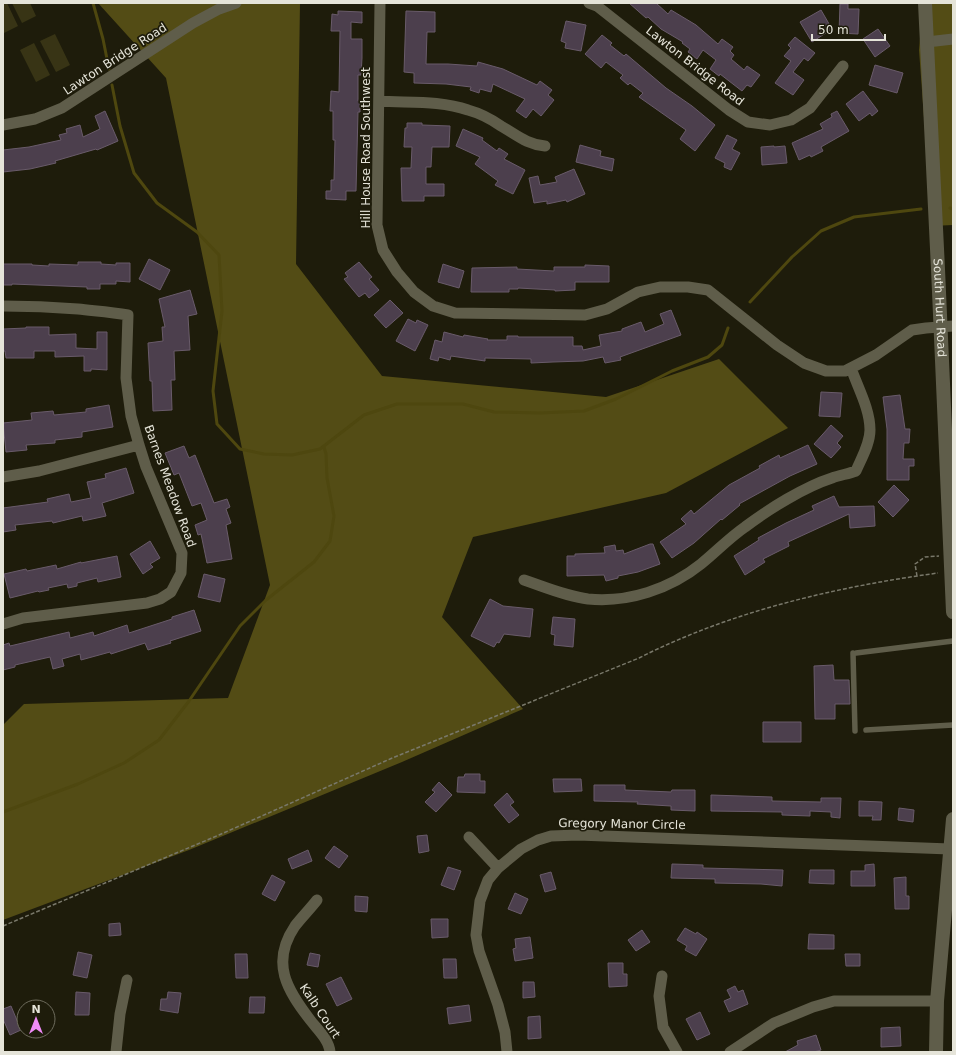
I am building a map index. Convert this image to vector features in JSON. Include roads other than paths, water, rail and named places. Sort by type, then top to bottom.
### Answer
[{"type":"street","name":"Lawton Bridge Road","points":[[3,125],[35,119],[62,108],[193,23],[219,9],[236,3]]},
{"type":"street","name":"Hill House Road Southwest","points":[[380,3],[377,226],[383,250],[397,272],[414,292],[433,306],[455,314],[585,315],[607,310],[638,292],[660,286],[708,290],[777,346],[804,363],[826,372],[845,372],[876,356],[912,330],[947,326]]},
{"type":"street","name":"Lawton Bridge Road","points":[[589,3],[597,6],[728,110],[748,122],[770,125],[791,120],[810,108],[843,66]]},
{"type":"street","name":"South Hurt Road","points":[[925,3],[947,326],[950,555],[953,612]]},
{"type":"street","points":[[927,42],[953,39]]},
{"type":"street","points":[[379,102],[447,104],[488,118],[516,136],[534,145],[546,146]]},
{"type":"street","name":"Barnes Meadow Road","points":[[3,306],[41,306],[115,312],[128,315],[126,378],[131,416],[146,467],[182,553],[181,573],[171,592],[160,599],[147,603],[23,618],[3,624]]},
{"type":"street","points":[[524,580],[566,595],[588,599],[612,599],[644,593],[683,576],[700,564],[744,527],[795,495],[831,478],[856,471],[868,441],[870,431],[866,408],[851,368]]},
{"type":"street","points":[[3,477],[39,471],[139,445]]},
{"type":"street","points":[[936,1052],[937,1000],[953,819]]},
{"type":"street","name":"Gregory Manor Circle","points":[[507,1052],[505,1032],[498,1005],[479,951],[476,934],[480,901],[488,880],[498,868],[521,849],[538,840],[551,836],[578,835],[950,849]]},
{"type":"street","points":[[469,837],[498,868]]},
{"type":"street","name":"Kalb Court","points":[[317,900],[295,926],[288,939],[282,966],[288,988],[298,1005],[326,1040],[330,1052]]},
{"type":"street","points":[[662,976],[659,996],[663,1027],[677,1052]]},
{"type":"street","points":[[116,1052],[120,1014],[127,980]]},
{"type":"street","points":[[730,1052],[774,1023],[834,1000],[937,1000]]},
{"type":"lane","points":[[855,731],[855,653],[953,641]]},
{"type":"lane","points":[[866,730],[953,725]]},
{"type":"waterway","points":[[93,3],[103,39],[109,69]]},
{"type":"waterway","points":[[112,85],[120,126],[134,173],[157,203],[197,232],[219,255],[222,311],[213,391],[217,424],[240,449],[264,454],[292,455],[320,449],[364,415],[397,404],[463,404],[494,412],[540,413],[584,411],[616,399],[672,371],[708,357],[722,345],[728,328]]},
{"type":"waterway","points":[[750,302],[792,257],[821,231],[854,217],[921,209]]},
{"type":"waterway","points":[[3,812],[78,784],[124,763],[159,740],[189,701],[240,626],[266,600],[314,562],[330,541],[334,516],[327,478],[326,454],[324,447]]}]
